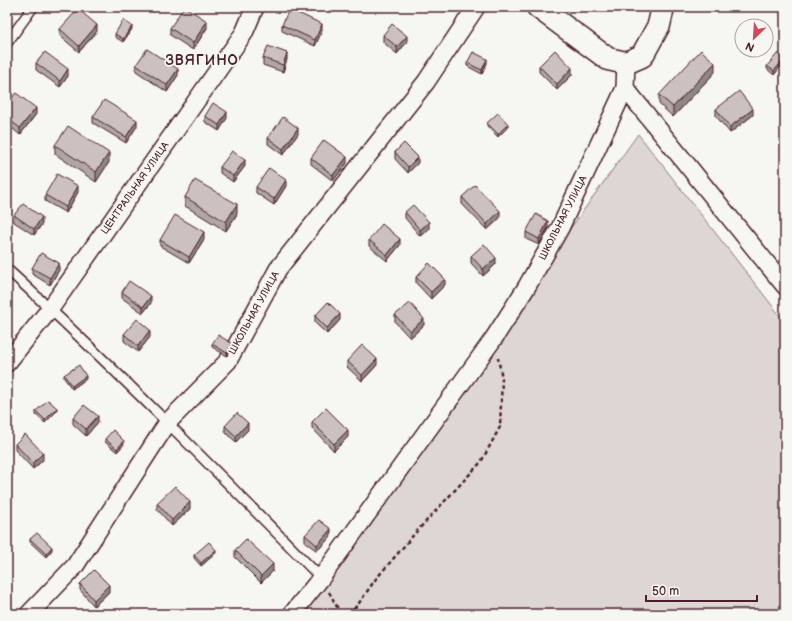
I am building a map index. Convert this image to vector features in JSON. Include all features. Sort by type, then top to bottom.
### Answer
[{"type":"main road","points":[[538,7],[608,59],[626,63],[642,56],[659,25],[663,7]]},
{"type":"street","name":"ЦЕНТРАЛЬНАЯ УЛИЦА","points":[[7,363],[50,309],[244,33],[255,7]]},
{"type":"street","name":"ШКОЛЬНАЯ УЛИЦА","points":[[29,614],[75,566],[168,422],[228,361],[278,269],[426,82],[476,7]]},
{"type":"street","name":"ШКОЛЬНАЯ УЛИЦА","points":[[292,614],[322,578],[494,338],[526,288],[560,228],[625,88],[626,63]]},
{"type":"street","points":[[625,88],[785,286]]},
{"type":"lane","points":[[7,43],[33,7]]},
{"type":"lane","points":[[7,269],[168,422],[322,578]]},
{"type":"path","points":[[322,578],[341,614],[353,610],[375,580],[481,462],[500,428],[502,378],[494,338]]},
{"type":"shaded area","points":[[638,134],[785,322],[785,614],[293,614],[321,578]]},
{"type":"building","points":[[184,7],[207,21],[193,43],[170,28]]},
{"type":"building","points":[[78,9],[97,25],[79,46],[60,29]]},
{"type":"building","points":[[289,9],[322,24],[315,40],[282,25]]},
{"type":"building","points":[[123,20],[132,26],[123,39],[115,34]]},
{"type":"building","points":[[392,24],[407,36],[397,47],[383,35]]},
{"type":"building","points":[[268,46],[287,53],[283,65],[263,58]]},
{"type":"building","points":[[147,49],[178,69],[167,85],[136,65]]},
{"type":"building","points":[[555,50],[572,68],[557,84],[539,66]]},
{"type":"building","points":[[701,50],[715,63],[673,107],[659,95]]},
{"type":"building","points":[[45,52],[68,69],[60,81],[36,63]]},
{"type":"building","points":[[473,52],[487,59],[482,70],[467,63]]},
{"type":"building","points":[[778,53],[784,59],[774,71],[767,66]]},
{"type":"building","points":[[739,91],[753,109],[730,127],[716,109]]},
{"type":"building","points":[[16,93],[36,108],[20,128],[7,118],[7,104]]},
{"type":"building","points":[[104,100],[137,120],[126,137],[93,117]]},
{"type":"building","points":[[213,103],[227,112],[219,125],[205,116]]},
{"type":"building","points":[[498,113],[508,124],[498,134],[487,123]]},
{"type":"building","points":[[283,117],[298,128],[283,149],[268,138]]},
{"type":"building","points":[[68,126],[109,153],[96,172],[55,145]]},
{"type":"building","points":[[7,137],[11,140],[7,146]]},
{"type":"building","points":[[324,140],[347,157],[333,175],[311,158]]},
{"type":"building","points":[[404,143],[418,157],[408,167],[395,152]]},
{"type":"building","points":[[232,151],[245,160],[233,176],[220,167]]},
{"type":"building","points":[[269,168],[286,180],[274,199],[256,187]]},
{"type":"building","points":[[57,174],[78,186],[66,207],[45,195]]},
{"type":"building","points":[[195,180],[237,204],[226,222],[185,197]]},
{"type":"building","points":[[475,185],[500,211],[487,224],[462,197]]},
{"type":"building","points":[[23,204],[42,217],[34,229],[14,215]]},
{"type":"building","points":[[413,205],[429,222],[420,230],[405,212]]},
{"type":"building","points":[[536,214],[548,221],[539,239],[526,232]]},
{"type":"building","points":[[175,215],[204,232],[189,257],[160,240]]},
{"type":"building","points":[[382,224],[400,239],[387,255],[369,240]]},
{"type":"building","points":[[484,244],[496,258],[483,269],[471,256]]},
{"type":"building","points":[[41,253],[59,263],[50,278],[32,268]]},
{"type":"building","points":[[429,263],[445,279],[431,292],[416,277]]},
{"type":"building","points":[[129,281],[151,296],[143,307],[122,292]]},
{"type":"building","points":[[328,302],[340,314],[327,328],[315,316]]},
{"type":"building","points":[[410,303],[424,319],[410,331],[395,315]]},
{"type":"building","points":[[137,319],[150,330],[138,346],[124,334]]},
{"type":"building","points":[[218,335],[233,344],[227,353],[212,344]]},
{"type":"building","points":[[362,345],[377,359],[362,375],[347,361]]},
{"type":"building","points":[[79,365],[86,376],[72,386],[64,375]]},
{"type":"building","points":[[48,400],[57,408],[45,420],[36,411]]},
{"type":"building","points":[[84,405],[98,416],[86,429],[73,418]]},
{"type":"building","points":[[326,408],[348,430],[334,444],[312,422]]},
{"type":"building","points":[[237,413],[248,423],[236,436],[225,426]]},
{"type":"building","points":[[113,430],[124,441],[117,449],[105,439]]},
{"type":"building","points":[[25,434],[43,453],[33,463],[15,444]]},
{"type":"building","points":[[175,486],[190,502],[172,520],[157,503]]},
{"type":"building","points":[[319,520],[331,529],[317,545],[305,535]]},
{"type":"building","points":[[37,533],[52,547],[46,554],[30,539]]},
{"type":"building","points":[[246,539],[273,564],[261,576],[235,550]]},
{"type":"building","points":[[209,542],[216,550],[201,563],[194,555]]},
{"type":"building","points":[[94,570],[109,585],[94,600],[80,584]]},
{"type":"district","name":"ЗВЯГИНО","points":[[202,60]]}]
